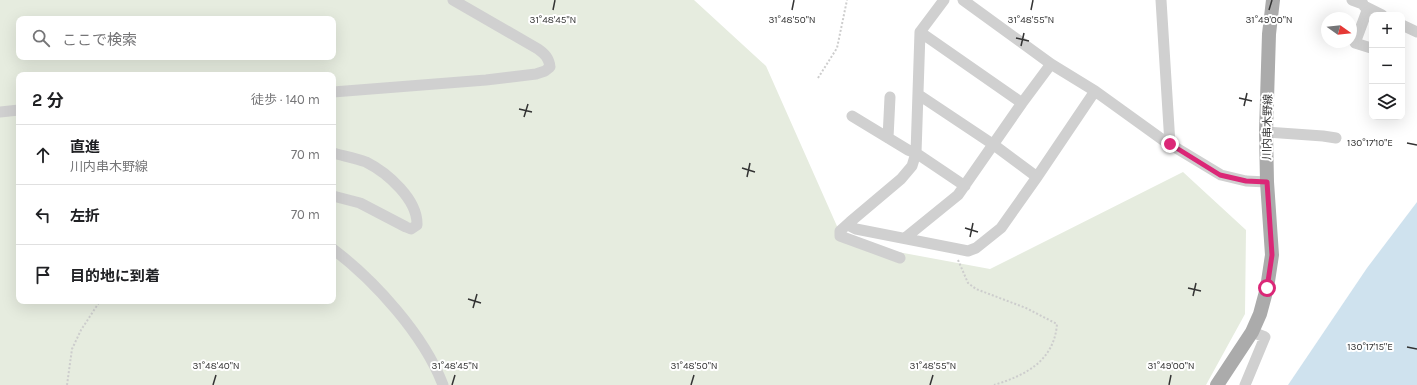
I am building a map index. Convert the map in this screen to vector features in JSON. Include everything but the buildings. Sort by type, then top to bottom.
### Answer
[{"type":"main road","name":"川内串木野線","points":[[1217,385],[1252,332],[1260,314],[1267,288],[1272,255],[1267,182],[1266,132],[1269,34],[1273,0]]},
{"type":"street","points":[[336,92],[486,80],[536,74],[545,71],[550,67],[550,61],[538,48],[453,0]]},
{"type":"street","points":[[900,258],[840,236],[840,231],[901,179],[912,166],[916,153],[920,32],[944,0]]},
{"type":"street","points":[[963,0],[1051,64],[1094,91],[1170,144],[1220,175],[1246,181],[1267,182]]},
{"type":"street","points":[[1161,0],[1170,144]]},
{"type":"street","points":[[1352,0],[1364,4],[1377,12]]},
{"type":"street","points":[[1364,4],[1355,43],[1369,47]]},
{"type":"street","points":[[1405,26],[1417,32]]},
{"type":"street","points":[[920,32],[1022,103]]},
{"type":"street","points":[[905,238],[958,195],[1051,64]]},
{"type":"street","points":[[850,222],[850,226],[856,229],[968,251],[976,248],[1001,228],[1094,91]]},
{"type":"street","points":[[919,94],[994,145],[1037,177]]},
{"type":"street","points":[[888,138],[890,97]]},
{"type":"street","points":[[0,112],[16,110]]},
{"type":"street","points":[[852,116],[908,150],[916,153],[964,186]]},
{"type":"street","points":[[1266,132],[1336,138]]},
{"type":"street","points":[[336,154],[365,162],[381,171],[400,188],[413,206],[417,218],[417,225],[411,229],[360,203],[336,197]]},
{"type":"street","points":[[336,252],[357,269],[388,300],[414,332],[438,371],[443,385]]},
{"type":"street","points":[[1245,385],[1265,338],[1252,332]]},
{"type":"path","points":[[818,78],[836,48],[848,0]]},
{"type":"path","points":[[952,248],[968,283],[976,289],[1026,308],[1057,324],[1056,336],[1053,343],[1041,361],[1013,379],[994,385]]},
{"type":"path","points":[[67,385],[72,349],[81,330],[98,304]]},
{"type":"shaded area","points":[[0,0],[694,0],[766,66],[844,242],[990,269],[1183,172],[1246,230],[1245,314],[1206,385],[0,385]]},
{"type":"water","points":[[1417,202],[1417,385],[1288,385],[1367,268]]},
{"type":"route","points":[[1170,144],[1220,175],[1246,181],[1267,182],[1272,255],[1267,288]]}]
